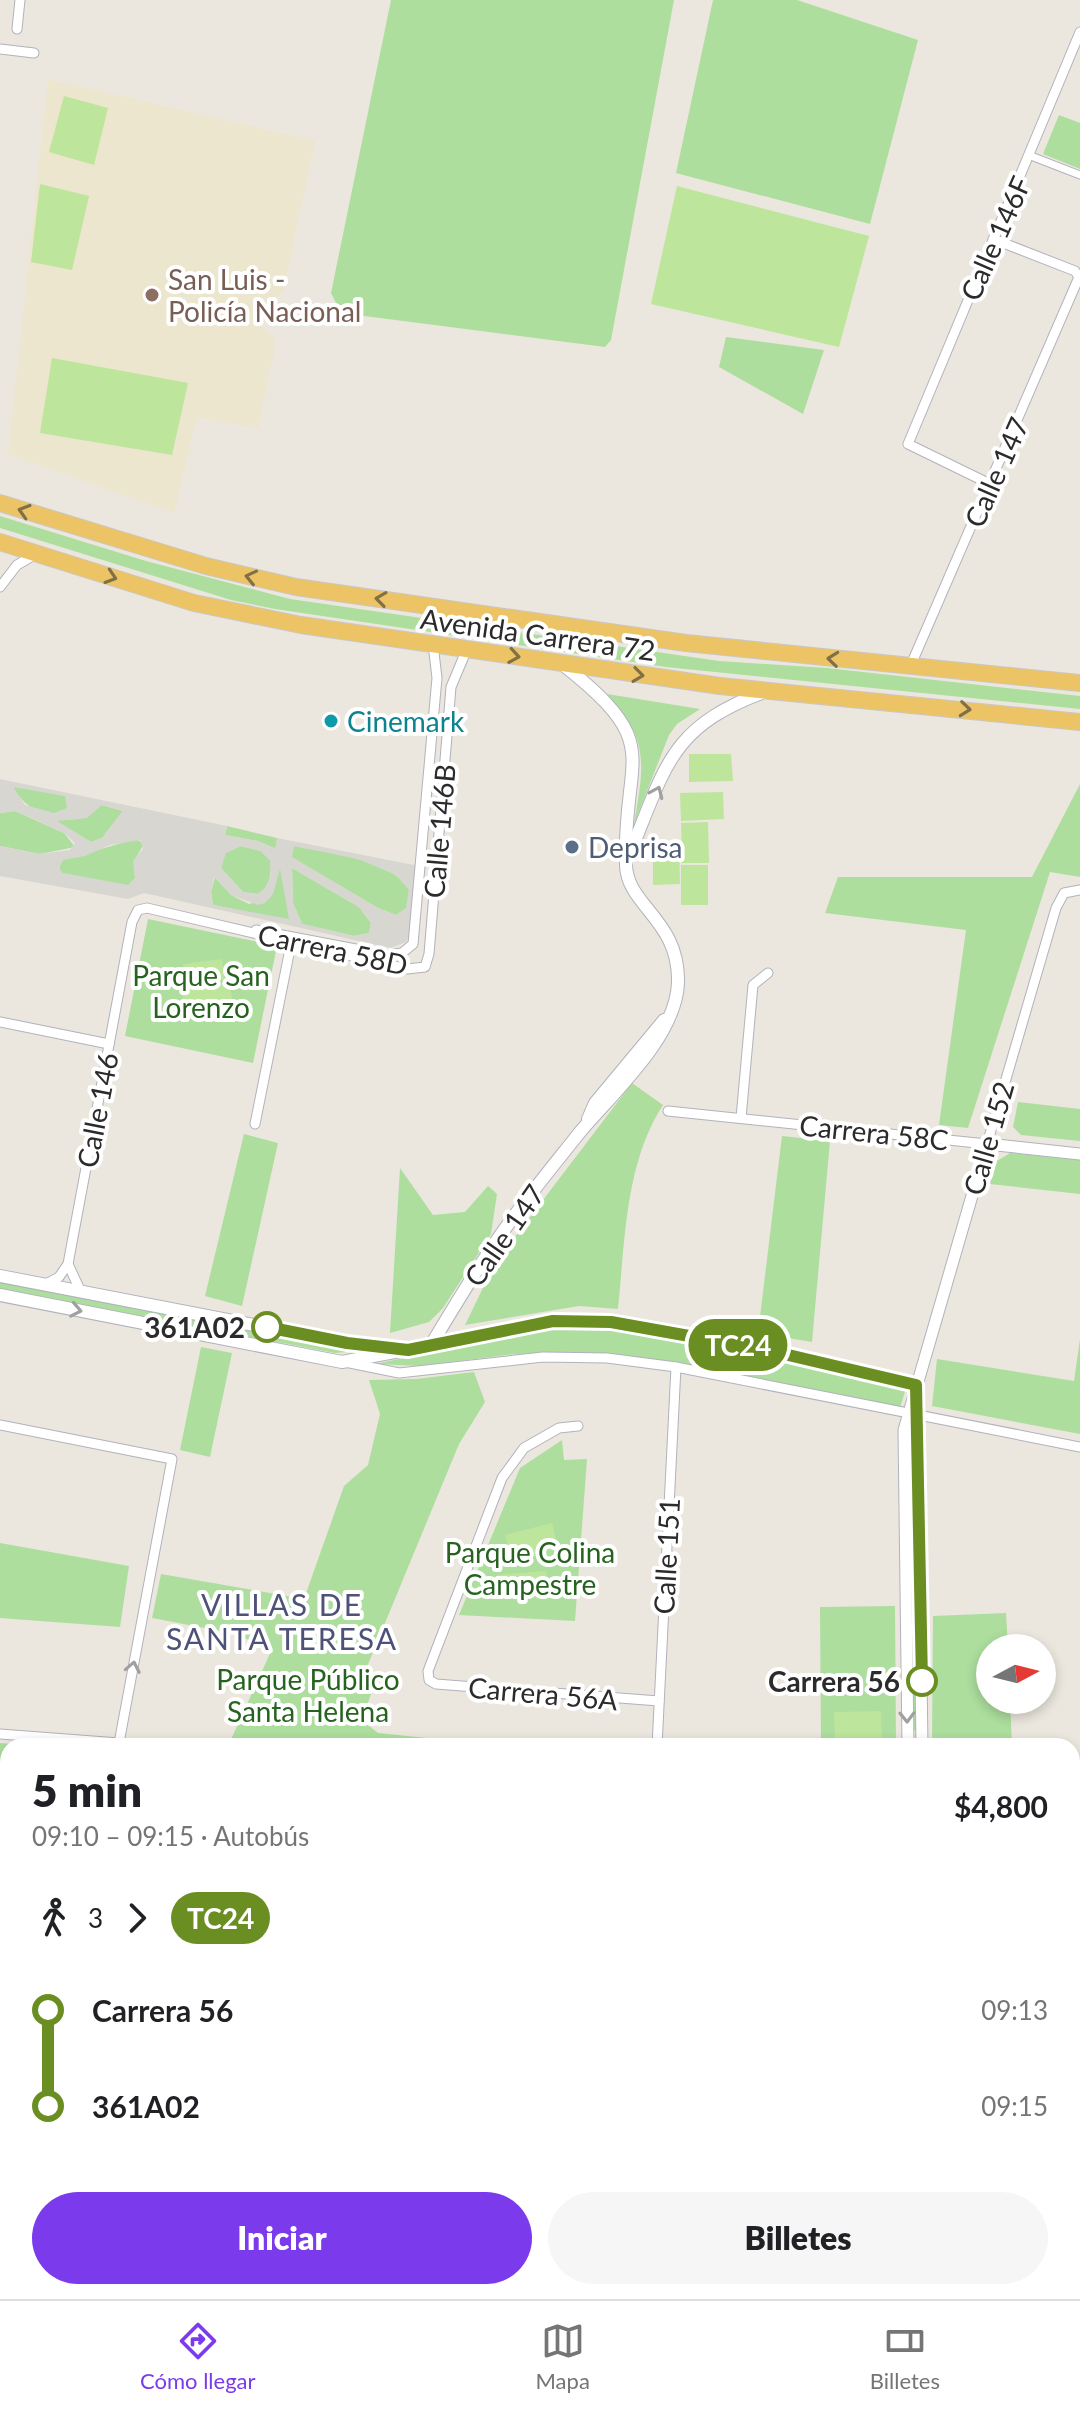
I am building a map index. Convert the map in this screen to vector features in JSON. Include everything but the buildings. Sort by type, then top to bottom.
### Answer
[{"type":"highway","name":"Avenida Carrera 72","points":[[0,503],[206,566],[296,587],[686,643],[1080,683]]},
{"type":"highway","name":"Avenida Carrera 72","points":[[0,542],[194,603],[248,616],[767,691],[1080,722]]},
{"type":"main road","points":[[561,663],[617,713],[631,740],[634,779],[626,864]]},
{"type":"main road","points":[[626,864],[682,739],[709,717],[767,691]]},
{"type":"main road","name":"Calle 147","points":[[431,1345],[495,1244],[583,1130],[623,1069],[659,1037],[672,1012],[678,981],[675,949],[662,923],[634,889],[626,864]]},
{"type":"main road","points":[[0,1276],[347,1343],[408,1350]]},
{"type":"main road","points":[[0,1295],[342,1362],[431,1345]]},
{"type":"street","points":[[17,29],[20,0]]},
{"type":"street","name":"Calle 146F","points":[[990,484],[908,444],[1031,156],[1080,32]]},
{"type":"street","points":[[0,49],[34,53]]},
{"type":"street","points":[[1031,156],[1080,175]]},
{"type":"street","points":[[993,239],[1075,271],[1079,277]]},
{"type":"street","name":"Calle 147","points":[[910,667],[1079,277]]},
{"type":"street","points":[[0,587],[17,565],[36,554]]},
{"type":"street","name":"Calle 146B","points":[[408,949],[417,926],[435,712],[438,670],[433,644]]},
{"type":"street","name":"Calle 146B","points":[[425,967],[429,954],[448,713],[453,677],[467,649]]},
{"type":"street","points":[[435,712],[448,713]]},
{"type":"street","name":"Calle 152","points":[[922,1738],[913,1416],[916,1385],[1056,908],[1064,893],[1080,890]]},
{"type":"street","name":"Carrera 58D","points":[[138,910],[147,908],[242,928],[407,969],[425,967]]},
{"type":"street","name":"Calle 146","points":[[68,1264],[132,922],[138,910]]},
{"type":"street","points":[[255,1124],[292,939]]},
{"type":"street","name":"Carrera 58D","points":[[292,939],[387,955],[408,949]]},
{"type":"street","points":[[741,1118],[753,985],[768,973]]},
{"type":"street","points":[[0,1022],[109,1044]]},
{"type":"street","name":"Carrera 58C","points":[[668,1111],[1080,1154]]},
{"type":"street","points":[[44,1285],[59,1277],[68,1264]]},
{"type":"street","points":[[68,1264],[81,1292]]},
{"type":"street","points":[[431,1345],[553,1321],[611,1322],[767,1350],[916,1385]]},
{"type":"street","points":[[342,1362],[399,1373],[559,1357],[676,1367],[1080,1447]]},
{"type":"street","name":"Calle 151","points":[[657,1738],[676,1367]]},
{"type":"street","name":"Calle 152","points":[[908,1738],[904,1430],[913,1416]]},
{"type":"street","points":[[0,1425],[172,1459],[120,1738]]},
{"type":"street","name":"Carrera 56A","points":[[578,1426],[559,1428],[524,1448],[502,1478],[428,1671],[429,1680],[436,1684],[659,1701]]},
{"type":"street","points":[[0,1734],[53,1738]]},
{"type":"shaded area","name":"San Luis - Policía Nacional","points":[[48,79],[315,141],[283,292],[273,300],[267,299],[263,327],[273,337],[275,346],[258,429],[197,417],[174,513],[8,454]]},
{"type":"shaded area","points":[[0,779],[227,826],[225,835],[258,841],[275,849],[277,838],[419,866],[412,931],[406,942],[390,948],[144,893],[128,899],[0,876],[0,846],[40,854],[70,850],[75,843],[64,833],[15,811],[0,813]],"holes":[[[13,787],[65,796],[67,808],[54,813],[25,805]],[[102,805],[123,811],[102,838],[91,842],[57,821],[87,818]],[[140,840],[143,849],[133,861],[135,878],[128,885],[63,873],[59,868],[63,860],[85,856],[110,845]],[[241,846],[261,851],[270,860],[271,875],[266,887],[258,894],[243,892],[221,868],[226,853]],[[294,846],[358,859],[396,875],[409,890],[406,908],[396,915],[378,908],[292,857]],[[292,868],[359,907],[371,923],[369,933],[354,936],[302,924],[293,903]],[[280,869],[289,919],[213,905],[211,892],[214,877],[231,895],[258,905],[265,903],[273,894]]]},
{"type":"green space","points":[[391,0],[674,0],[611,340],[605,347],[341,313],[331,293]]},
{"type":"green space","points":[[713,0],[797,0],[918,40],[870,224],[676,173]]},
{"type":"green space","points":[[64,96],[108,108],[94,165],[49,152]]},
{"type":"green space","points":[[1059,115],[1080,123],[1080,169],[1043,154]]},
{"type":"green space","points":[[40,184],[89,196],[72,270],[31,262]]},
{"type":"green space","points":[[677,186],[869,236],[839,347],[651,304]]},
{"type":"green space","points":[[726,337],[824,350],[803,414],[719,367]]},
{"type":"green space","points":[[52,358],[188,383],[172,455],[40,433]]},
{"type":"green space","points":[[0,516],[146,561],[290,599],[719,661],[827,668],[1080,696],[1080,709],[666,667],[275,609],[231,600],[0,528]]},
{"type":"green space","points":[[607,694],[700,709],[677,724],[669,735],[634,824],[640,785],[640,754],[631,725]]},
{"type":"green space","points":[[689,754],[731,754],[733,781],[689,782]]},
{"type":"green space","points":[[1080,784],[1080,877],[1050,872],[968,1128],[939,1125],[966,930],[825,913],[838,877],[1032,877]]},
{"type":"green space","points":[[13,786],[66,796],[67,808],[51,814],[43,813],[22,800]]},
{"type":"green space","points":[[723,792],[724,819],[681,821],[680,793]]},
{"type":"green space","points":[[102,805],[123,811],[102,838],[91,842],[54,820],[79,819]]},
{"type":"green space","points":[[15,811],[64,833],[75,847],[40,854],[0,846],[0,813]]},
{"type":"green space","points":[[708,822],[709,863],[682,863],[681,823]]},
{"type":"green space","points":[[227,826],[277,838],[276,849],[258,841],[225,835]]},
{"type":"green space","points":[[136,839],[144,844],[134,861],[135,878],[128,886],[62,873],[59,869],[62,860]]},
{"type":"green space","points":[[679,842],[680,884],[653,885],[653,843]]},
{"type":"green space","points":[[241,846],[261,851],[270,860],[269,879],[258,894],[243,892],[221,868],[225,853]]},
{"type":"green space","points":[[294,846],[358,859],[389,871],[409,890],[407,908],[396,915],[378,908],[291,857]]},
{"type":"green space","points":[[280,865],[290,920],[213,905],[211,892],[215,877],[231,895],[249,904],[270,898]]},
{"type":"green space","points":[[681,865],[708,865],[708,905],[681,905]]},
{"type":"green space","points":[[292,868],[359,907],[371,923],[369,933],[354,936],[302,924],[293,903]]},
{"type":"green space","name":"Parque San Lorenzo","points":[[148,919],[277,946],[253,1063],[125,1036]]},
{"type":"green space","points":[[222,959],[225,980],[185,984],[183,964]]},
{"type":"green space","points":[[230,984],[233,1007],[184,1013],[182,989]]},
{"type":"green space","points":[[632,1083],[663,1105],[650,1128],[634,1177],[625,1230],[618,1309],[579,1306],[465,1325],[495,1263]]},
{"type":"green space","points":[[1018,1102],[1080,1109],[1080,1141],[1021,1135],[1013,1127]]},
{"type":"green space","points":[[244,1134],[278,1143],[242,1306],[205,1296]]},
{"type":"green space","points":[[782,1136],[830,1141],[812,1342],[758,1333]]},
{"type":"green space","points":[[1010,1153],[1080,1160],[1080,1194],[990,1184],[997,1161]]},
{"type":"green space","points":[[400,1168],[433,1215],[465,1212],[488,1186],[497,1194],[491,1234],[443,1308],[429,1322],[390,1333]]},
{"type":"green space","points":[[0,1282],[374,1350],[335,1353],[0,1289]]},
{"type":"green space","points":[[588,1327],[686,1342],[906,1388],[900,1408],[673,1363],[595,1353],[514,1354],[421,1366],[375,1364],[539,1329]]},
{"type":"green space","points":[[1080,1339],[1080,1434],[932,1406],[937,1359],[1074,1381]]},
{"type":"green space","points":[[201,1347],[232,1353],[210,1457],[180,1450]]},
{"type":"green space","name":"Parque Público Santa Helena","points":[[474,1372],[485,1402],[459,1444],[359,1686],[371,1694],[362,1720],[378,1733],[427,1738],[232,1738],[272,1649],[231,1633],[152,1618],[161,1574],[304,1599],[344,1486],[368,1465],[380,1414],[369,1380],[416,1379]]},
{"type":"green space","points":[[909,1436],[914,1438],[917,1731],[913,1731]]},
{"type":"green space","name":"Parque Colina Campestre","points":[[562,1440],[564,1460],[587,1459],[575,1621],[459,1615],[520,1468]]},
{"type":"green space","points":[[552,1523],[558,1548],[512,1560],[505,1535]]},
{"type":"green space","points":[[0,1543],[129,1566],[120,1627],[0,1618]]},
{"type":"green space","points":[[546,1571],[548,1593],[499,1597],[497,1575]]},
{"type":"green space","points":[[895,1606],[896,1738],[821,1738],[820,1607]]},
{"type":"green space","points":[[1006,1613],[1007,1634],[976,1634],[976,1714],[1011,1714],[1012,1738],[932,1738],[933,1616]]},
{"type":"green space","points":[[881,1711],[882,1738],[835,1738],[834,1712]]},
{"type":"bus line","name":"TC24","points":[[267,1327],[347,1343],[408,1350],[553,1321],[611,1322],[767,1350],[916,1385],[920,1443],[922,1681]]},
{"type":"place","name":"San Luis - Policía Nacional","points":[[152,295]]},
{"type":"place","name":"Cinemark","points":[[331,721]]},
{"type":"place","name":"Deprisa","points":[[572,847]]},
{"type":"place","name":"361A02","points":[[267,1327]]},
{"type":"place","name":"Carrera 56","points":[[922,1681]]},
{"type":"district","name":"VILLAS DE SANTA TERESA","points":[[282,1621]]}]
